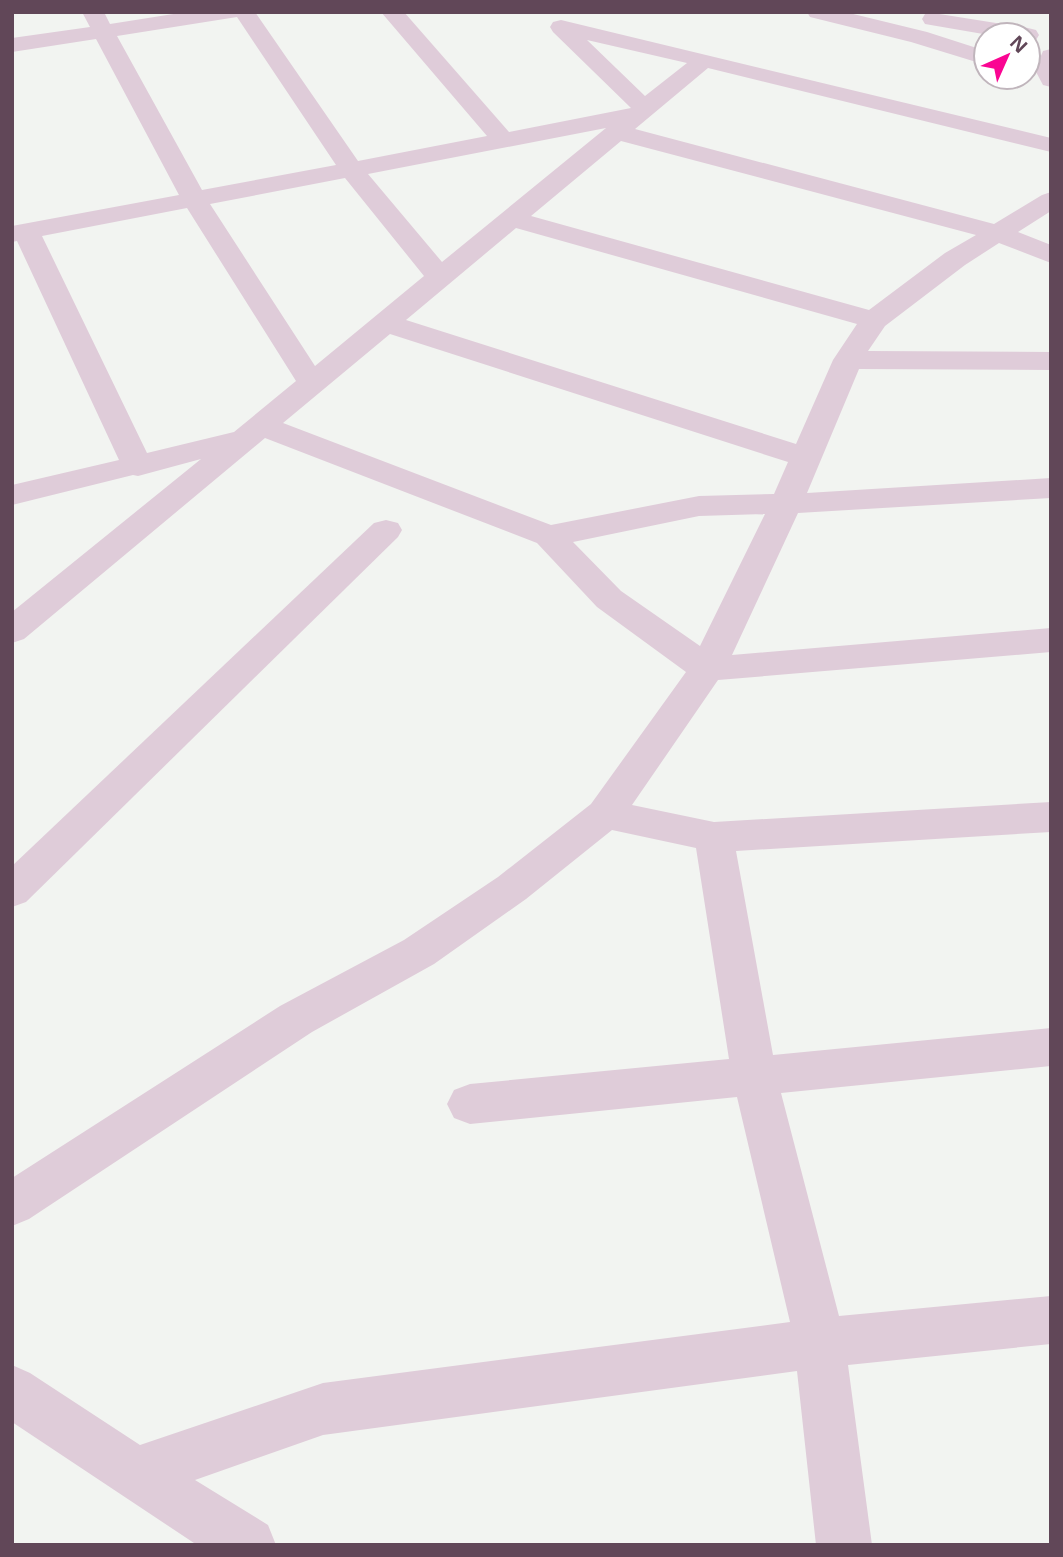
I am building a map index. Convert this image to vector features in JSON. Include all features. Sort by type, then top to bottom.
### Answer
[{"type":"street","points":[[12,45],[99,21],[230,12]]},
{"type":"street","points":[[244,12],[352,170],[440,278]]},
{"type":"street","points":[[392,12],[504,141]]},
{"type":"street","points":[[542,12],[563,28],[633,119]]},
{"type":"street","points":[[818,12],[919,37],[972,54]]},
{"type":"street","points":[[902,12],[972,25]]},
{"type":"street","points":[[99,21],[194,199],[312,384]]},
{"type":"street","points":[[563,28],[1051,145]]},
{"type":"street","points":[[1051,56],[1046,70],[1051,81]]},
{"type":"street","points":[[12,631],[704,60]]},
{"type":"street","points":[[138,467],[19,232],[633,119],[995,232],[1051,255]]},
{"type":"street","points":[[12,1204],[296,1019],[419,952],[512,888],[605,814],[707,669],[807,458],[848,360],[874,320],[995,232],[1051,200]]},
{"type":"street","points":[[512,219],[874,320]]},
{"type":"street","points":[[385,323],[807,458]]},
{"type":"street","points":[[848,360],[1051,361]]},
{"type":"street","points":[[12,495],[138,467],[253,432],[549,536],[609,598],[707,669],[1051,640]]},
{"type":"street","points":[[549,536],[699,506],[1051,488]]},
{"type":"street","points":[[12,891],[386,530]]},
{"type":"street","points":[[605,814],[714,837],[1051,817]]},
{"type":"street","points":[[714,837],[754,1075],[820,1343],[844,1545]]},
{"type":"street","points":[[470,1104],[1051,1047]]},
{"type":"street","points":[[135,1474],[323,1409],[820,1343],[1051,1320]]},
{"type":"street","points":[[12,1391],[135,1474],[248,1545]]}]
